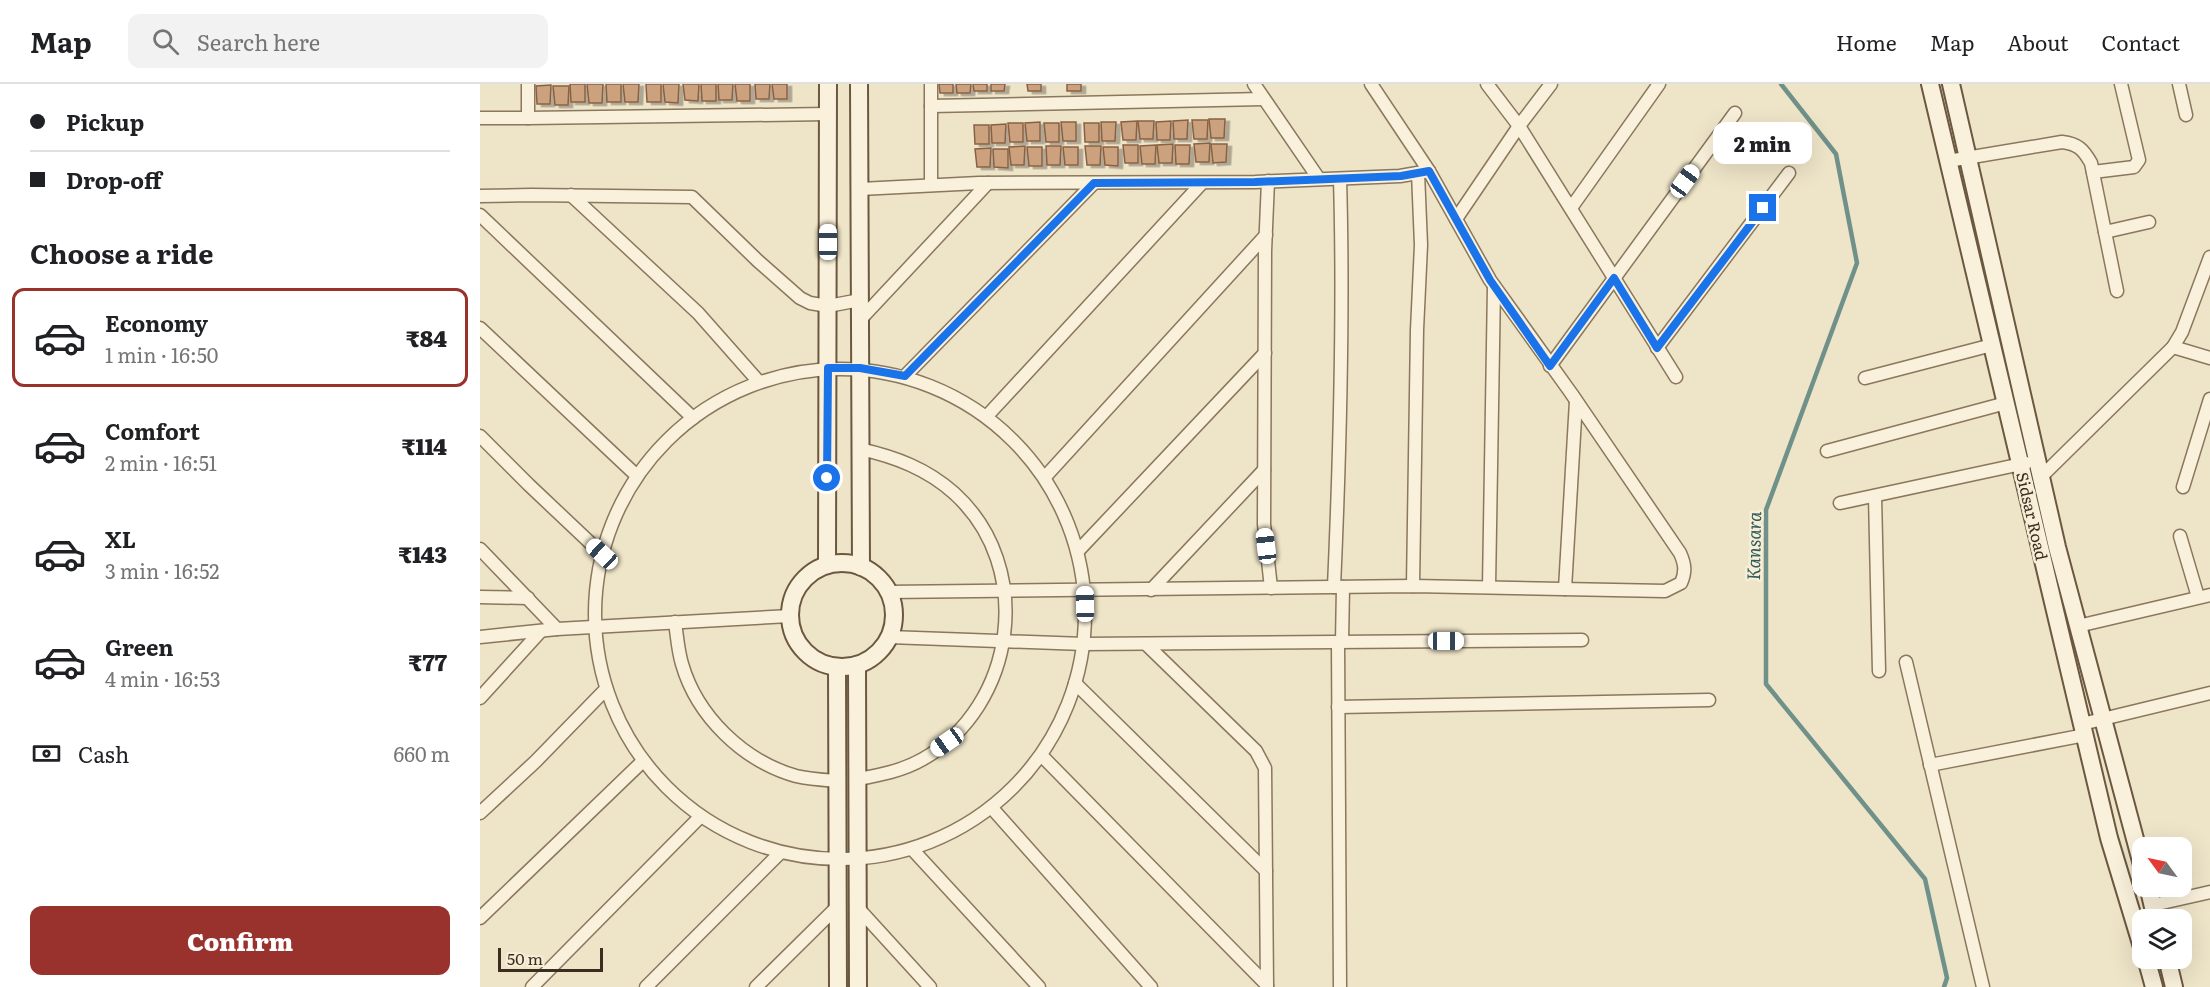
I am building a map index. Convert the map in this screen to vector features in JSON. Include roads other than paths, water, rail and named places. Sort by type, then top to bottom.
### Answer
[{"type":"street","points":[[528,84],[528,118]]},
{"type":"street","points":[[827,565],[828,84]]},
{"type":"street","points":[[859,84],[861,567]]},
{"type":"street","points":[[931,84],[931,185]]},
{"type":"street","points":[[1254,84],[1319,180]]},
{"type":"street","points":[[888,592],[1413,586],[1665,591],[1681,583],[1685,574],[1684,562],[1680,553],[1494,286],[1371,84]]},
{"type":"street","points":[[1487,84],[1519,126],[1676,377]]},
{"type":"street","points":[[1455,219],[1551,84]]},
{"type":"street","points":[[1571,208],[1659,84]]},
{"type":"street","name":"Sidsar Road","points":[[1930,84],[2109,838],[2132,914]]},
{"type":"street","name":"Sidsar Road","points":[[1950,84],[2037,459],[2078,626],[2135,837]]},
{"type":"street","points":[[2092,172],[2134,167],[2139,160],[2121,84]]},
{"type":"street","points":[[2179,84],[2186,115]]},
{"type":"street","points":[[931,106],[1263,99]]},
{"type":"street","points":[[1550,366],[1735,112]]},
{"type":"street","points":[[480,118],[828,114]]},
{"type":"street","points":[[1948,161],[2062,142],[2083,149],[2091,163],[2117,291]]},
{"type":"street","points":[[860,189],[988,183],[1268,182],[1401,176],[1423,172]]},
{"type":"street","points":[[1413,586],[1417,330],[1423,172]]},
{"type":"street","points":[[1657,348],[1789,173]]},
{"type":"street","points":[[1340,179],[1343,268],[1338,587],[1340,987]]},
{"type":"street","points":[[1268,182],[1264,524],[1271,588]]},
{"type":"street","points":[[860,320],[988,183]]},
{"type":"street","points":[[905,376],[1094,183]]},
{"type":"street","points":[[987,416],[1202,183]]},
{"type":"street","points":[[571,195],[698,314],[759,382]]},
{"type":"street","points":[[480,196],[692,197],[800,298],[810,303],[828,306],[860,300]]},
{"type":"street","points":[[480,215],[693,418]]},
{"type":"street","points":[[2105,232],[2149,222]]},
{"type":"street","points":[[1045,477],[1266,234]]},
{"type":"street","points":[[2042,477],[2174,347],[2182,332],[2210,257]]},
{"type":"street","points":[[1489,587],[1494,286]]},
{"type":"street","points":[[480,328],[638,476]]},
{"type":"street","points":[[1865,378],[1992,345]]},
{"type":"street","points":[[2174,347],[2210,358]]},
{"type":"street","points":[[1078,551],[1265,353]]},
{"type":"street","points":[[828,368],[860,368],[905,376],[948,392],[987,416],[1018,444],[1045,477],[1064,512],[1078,551],[1085,591],[1084,644],[1075,683],[1055,732],[1041,755],[1018,783],[991,807],[954,831],[912,849],[885,856],[838,860],[780,853],[739,838],[700,817],[669,791],[643,761],[621,727],[606,689],[595,626],[596,590],[602,554],[617,513],[638,476],[663,445],[693,418],[724,398],[759,382],[792,373],[828,368]]},
{"type":"street","points":[[2183,487],[2210,399]]},
{"type":"street","points":[[1565,589],[1576,401]]},
{"type":"street","points":[[1827,451],[2006,403]]},
{"type":"street","points":[[480,436],[602,554]]},
{"type":"street","points":[[858,780],[895,772],[922,760],[947,742],[968,721],[985,697],[997,669],[1004,640],[1005,591],[996,556],[979,523],[955,494],[926,472],[892,457],[860,449]]},
{"type":"street","points":[[1840,503],[2021,465],[2037,459]]},
{"type":"street","points":[[1151,590],[1264,470]]},
{"type":"street","points":[[1875,496],[1879,671]]},
{"type":"street","points":[[2078,626],[2204,596],[2180,536]]},
{"type":"street","points":[[480,549],[557,629]]},
{"type":"street","points":[[850,564],[861,567],[872,573],[888,592],[893,614],[889,637],[881,649],[857,665],[837,667],[822,664],[809,656],[799,645],[792,631],[791,603],[800,585],[815,571],[827,565],[850,564]]},
{"type":"street","points":[[480,597],[528,598]]},
{"type":"street","points":[[480,637],[595,626],[790,616]]},
{"type":"street","points":[[675,622],[682,664],[698,702],[724,735],[758,760],[796,776],[837,782]]},
{"type":"street","points":[[480,698],[540,632]]},
{"type":"street","points":[[889,637],[1084,644],[1582,640]]},
{"type":"street","points":[[1146,644],[1263,760],[1265,768],[1267,986]]},
{"type":"street","points":[[1906,662],[1983,987]]},
{"type":"street","points":[[857,665],[858,987]]},
{"type":"street","points":[[837,667],[838,987]]},
{"type":"street","points":[[1075,683],[1266,871]]},
{"type":"street","points":[[480,813],[536,761],[606,689]]},
{"type":"street","points":[[1930,765],[2084,730],[2103,718],[2210,693]]},
{"type":"street","points":[[1338,707],[1709,700]]},
{"type":"street","points":[[1041,755],[1267,986]]},
{"type":"street","points":[[480,918],[643,761]]},
{"type":"street","points":[[991,807],[1150,987]]},
{"type":"street","points":[[532,987],[700,817]]},
{"type":"street","points":[[912,849],[1039,987]]},
{"type":"street","points":[[646,987],[780,853]]},
{"type":"street","points":[[2163,909],[2210,892]]},
{"type":"street","points":[[756,987],[838,906]]},
{"type":"street","points":[[858,908],[930,987]]},
{"type":"street","points":[[2149,969],[2154,987]]},
{"type":"street","points":[[2170,969],[2174,987]]},
{"type":"waterway","name":"Kansara","points":[[1781,84],[1836,154],[1857,263],[1766,510],[1766,684],[1925,879],[1947,978],[1944,987]]}]
